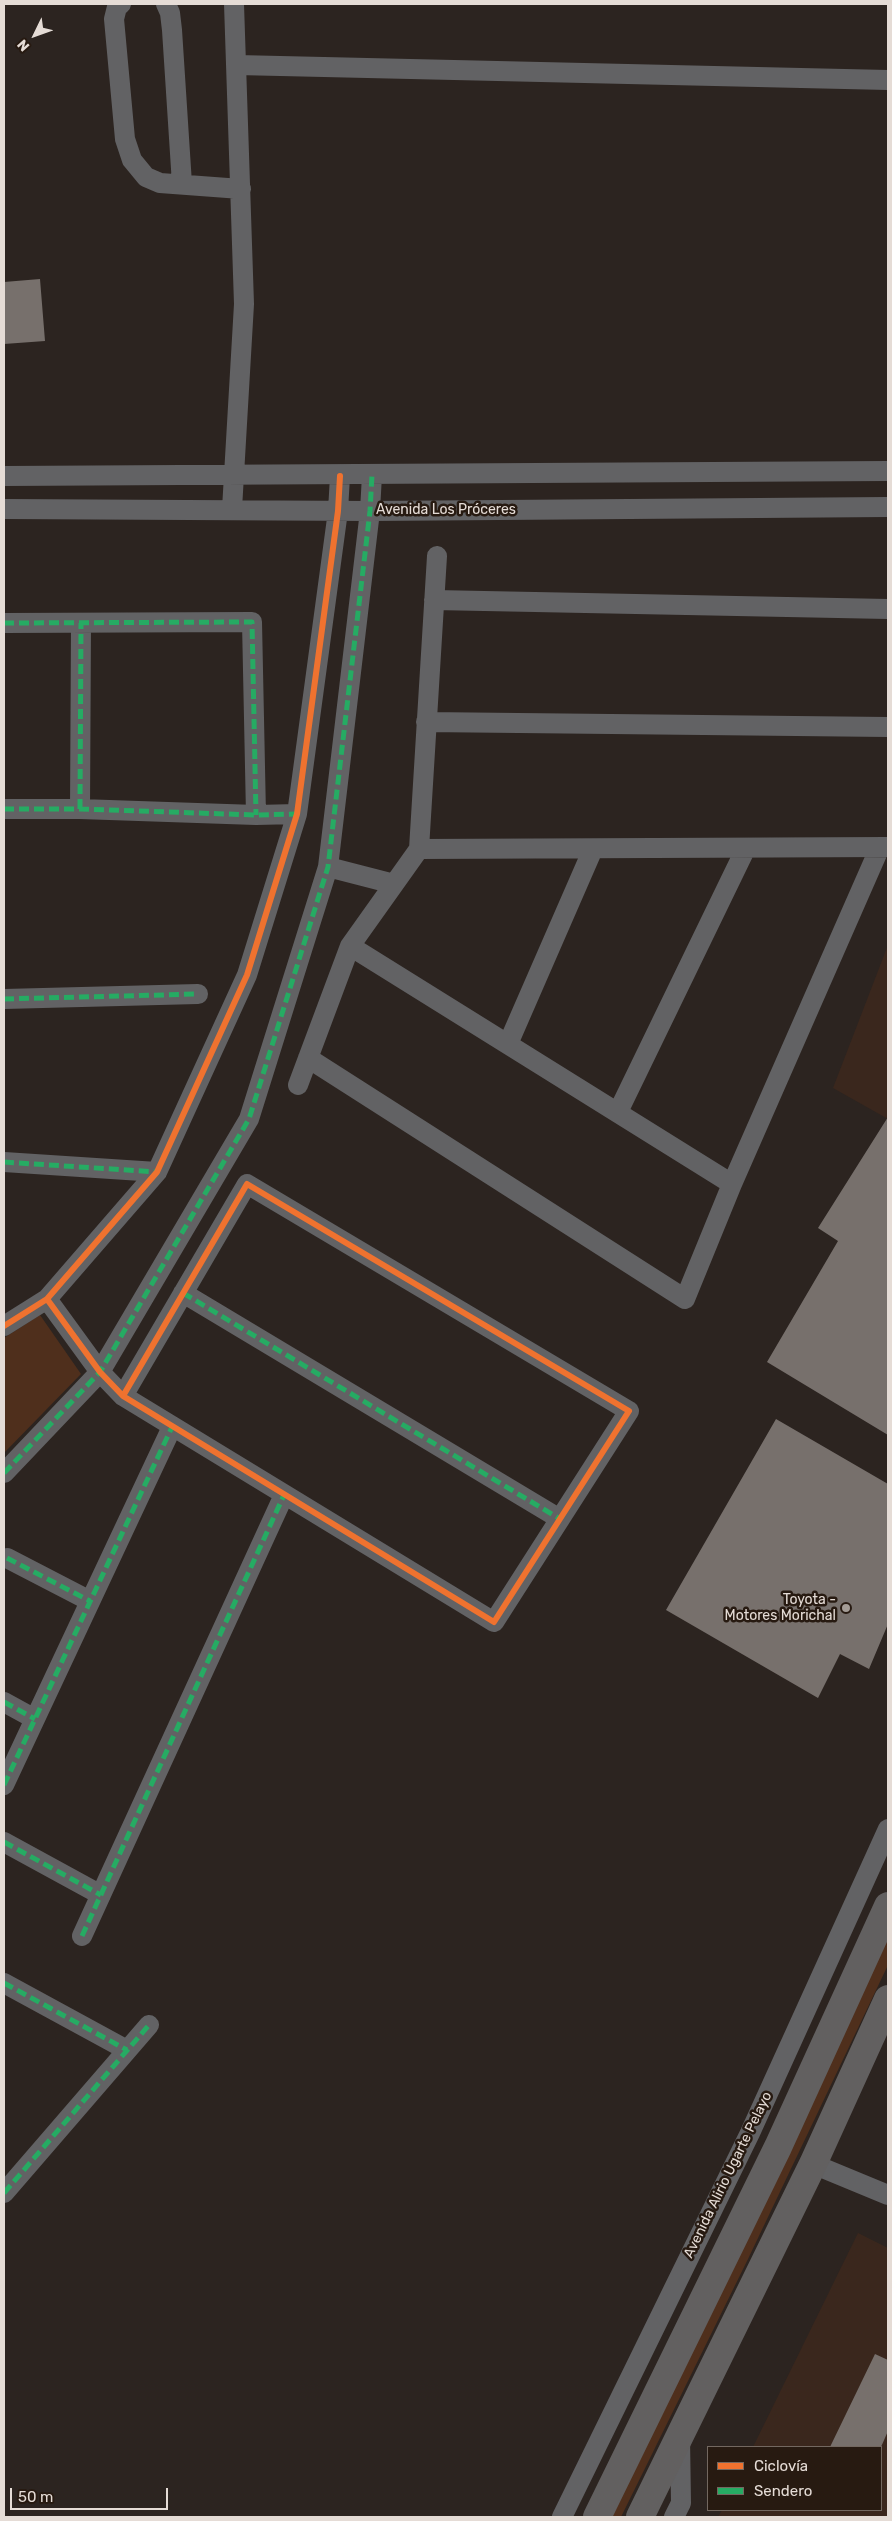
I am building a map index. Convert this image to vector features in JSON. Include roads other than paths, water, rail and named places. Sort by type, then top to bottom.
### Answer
[{"type":"highway","points":[[596,2517],[778,2147],[888,1906]]},
{"type":"highway","points":[[640,2517],[813,2164],[888,1999]]},
{"type":"street","points":[[121,4],[117,7],[114,18],[125,138],[132,160],[146,177],[160,183],[241,188]]},
{"type":"street","points":[[166,4],[170,13],[172,30],[182,184]]},
{"type":"street","points":[[232,509],[244,304],[234,4]]},
{"type":"street","points":[[237,65],[888,80]]},
{"type":"street","points":[[4,476],[340,476],[888,471]]},
{"type":"street","points":[[4,1473],[100,1372],[249,1119],[328,867],[370,511],[372,475]]},
{"type":"street","points":[[4,1326],[47,1299],[157,1172],[247,975],[297,814],[338,511],[340,476]]},
{"type":"street","name":"Avenida Los Próceres","points":[[4,509],[370,511],[888,507]]},
{"type":"street","points":[[298,1085],[350,946],[419,849],[437,556]]},
{"type":"street","points":[[434,600],[888,609]]},
{"type":"street","points":[[4,623],[252,622],[256,815]]},
{"type":"street","points":[[80,809],[81,623]]},
{"type":"street","points":[[426,722],[888,727]]},
{"type":"street","points":[[4,809],[80,809],[256,815],[297,814]]},
{"type":"street","points":[[308,1058],[686,1299],[732,1184],[884,847],[419,849]]},
{"type":"street","points":[[508,1044],[593,848]]},
{"type":"street","points":[[618,1112],[746,848]]},
{"type":"street","points":[[328,867],[394,884]]},
{"type":"street","points":[[350,946],[732,1184]]},
{"type":"street","points":[[4,999],[198,994]]},
{"type":"street","points":[[4,1162],[157,1172]]},
{"type":"street","points":[[47,1299],[100,1372],[123,1396],[494,1622],[629,1411],[248,1184],[123,1396]]},
{"type":"street","points":[[183,1293],[560,1519]]},
{"type":"street","points":[[4,1785],[172,1427]]},
{"type":"street","points":[[82,1936],[284,1495]]},
{"type":"street","points":[[7,1558],[90,1601]]},
{"type":"street","points":[[4,1702],[35,1719]]},
{"type":"street","name":"Avenida Alirio Ugarte Pelayo","points":[[562,2517],[750,2134],[888,1829]]},
{"type":"street","points":[[4,1842],[101,1895]]},
{"type":"street","points":[[5,1987],[127,2050]]},
{"type":"street","points":[[4,2193],[149,2026]]},
{"type":"street","points":[[813,2164],[888,2195]]},
{"type":"street","points":[[674,2517],[681,2503],[680,2434]]},
{"type":"place","name":"Toyota - Motores Morichal","points":[[846,1608]]}]
